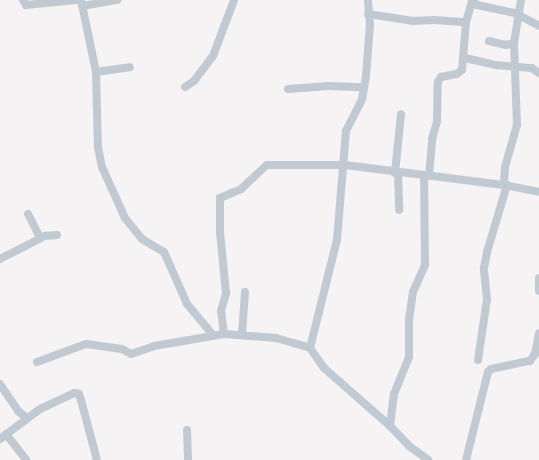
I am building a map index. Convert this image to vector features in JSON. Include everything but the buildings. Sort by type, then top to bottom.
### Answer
[{"type":"street","points":[[22,0],[26,5],[31,5],[76,0]]},
{"type":"street","points":[[117,0],[82,3],[96,72],[100,158],[125,218],[142,239],[158,247],[166,255],[187,304],[213,335]]},
{"type":"street","points":[[186,87],[194,81],[213,56],[234,0]]},
{"type":"street","points":[[310,348],[334,258],[345,165],[346,131],[362,99],[364,87],[370,24],[368,0]]},
{"type":"street","points":[[478,360],[487,299],[485,262],[505,185],[504,167],[517,125],[514,43],[521,0]]},
{"type":"street","points":[[390,426],[394,394],[408,361],[413,292],[425,265],[427,175],[432,139],[437,121],[438,78],[460,72],[464,58],[466,22],[472,1],[477,5],[518,15],[539,26]]},
{"type":"street","points":[[368,14],[414,22],[434,20],[466,22]]},
{"type":"street","points":[[489,41],[506,45],[514,43]]},
{"type":"street","points":[[464,58],[532,68],[539,73]]},
{"type":"street","points":[[96,72],[130,66]]},
{"type":"street","points":[[288,89],[333,86],[364,87]]},
{"type":"street","points":[[399,210],[397,173],[401,114]]},
{"type":"street","points":[[224,334],[221,311],[226,293],[219,214],[221,196],[241,189],[267,165],[345,165],[505,185],[539,192]]},
{"type":"street","points":[[28,214],[40,238]]},
{"type":"street","points":[[0,259],[40,238],[50,234],[57,235]]},
{"type":"street","points":[[539,278],[539,291]]},
{"type":"street","points":[[242,334],[245,292]]},
{"type":"street","points":[[466,460],[488,372],[491,369],[530,361],[533,358],[539,333]]},
{"type":"street","points":[[37,362],[86,344],[122,349],[131,354],[154,346],[213,335],[242,334],[276,338],[310,348],[324,368],[390,426],[408,446],[428,460]]},
{"type":"street","points":[[0,384],[18,411],[27,418]]},
{"type":"street","points":[[26,460],[3,436],[27,418],[72,393],[79,394],[97,460]]},
{"type":"street","points":[[187,430],[188,460]]}]
